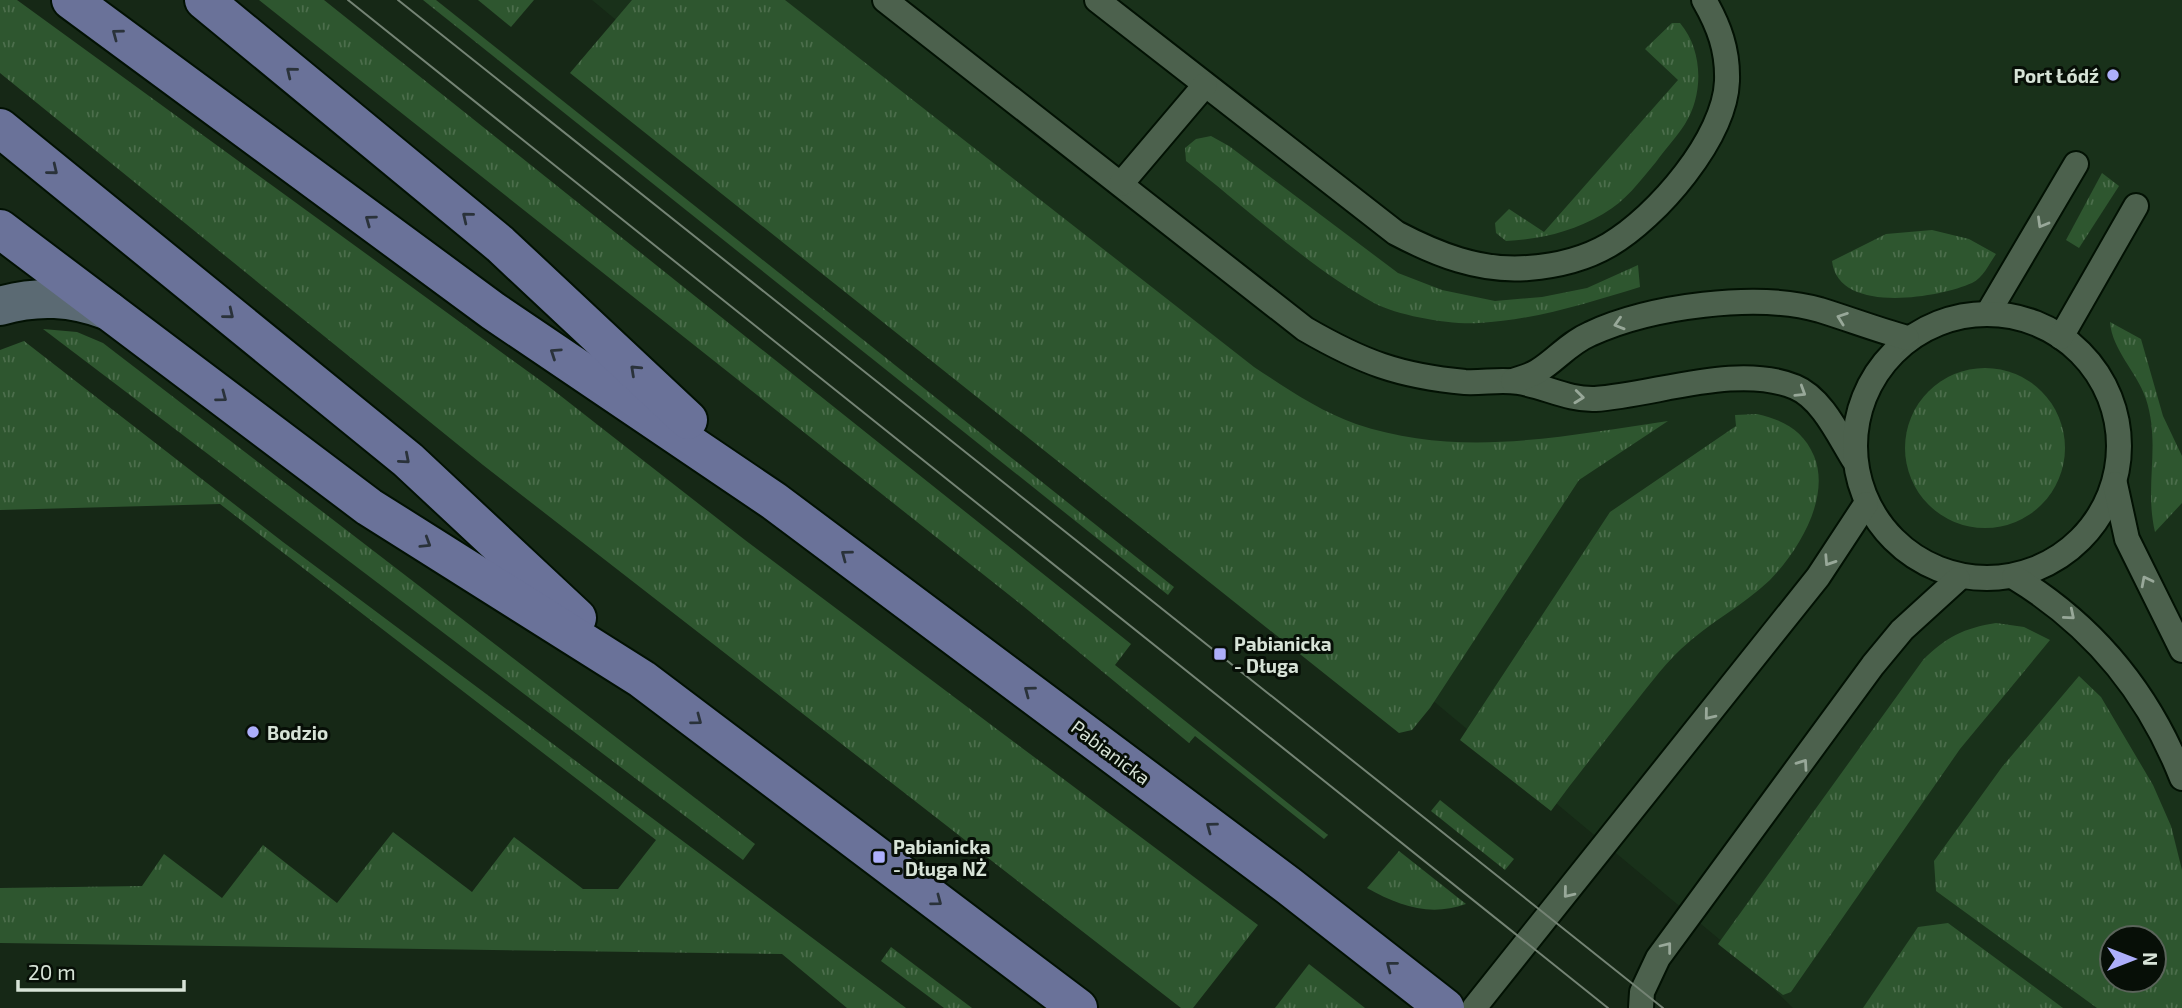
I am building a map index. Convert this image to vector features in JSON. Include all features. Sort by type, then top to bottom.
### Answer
[{"type":"main road","points":[[71,0],[494,311],[774,501]]},
{"type":"main road","points":[[204,0],[500,244],[774,501]]},
{"type":"main road","points":[[0,128],[408,460],[642,679]]},
{"type":"main road","points":[[0,229],[369,507],[642,679],[1078,1008]]},
{"type":"main road","name":"Pabianicka","points":[[774,501],[1278,877],[1445,1008]]},
{"type":"street","points":[[0,306],[35,298],[64,298],[109,311]]},
{"type":"lane","points":[[886,0],[1305,329],[1352,356],[1396,372],[1436,379],[1513,381],[1539,385],[1571,398],[1595,399],[1698,383],[1767,378],[1797,387],[1816,401],[1854,460],[1866,504],[1895,543],[1958,579],[2014,577],[2057,560],[2094,526],[2116,484]]},
{"type":"lane","points":[[1097,0],[1396,233],[1432,252],[1462,262],[1525,269],[1551,265],[1608,246],[1636,227],[1667,195],[1703,149],[1721,107],[1727,83],[1726,51],[1715,19],[1704,0]]},
{"type":"lane","points":[[1121,184],[1205,85]]},
{"type":"lane","points":[[1988,313],[2076,164]]},
{"type":"lane","points":[[2061,337],[2136,206]]},
{"type":"lane","points":[[1513,381],[1537,372],[1573,342],[1592,332],[1692,306],[1732,302],[1779,302],[1819,310],[1907,338]]},
{"type":"lane","points":[[1854,460],[1858,411],[1877,369],[1907,338],[1948,317],[1988,313],[2000,312],[2045,325],[2087,357],[2112,397],[2121,442],[2116,484],[2127,539],[2182,650]]},
{"type":"lane","points":[[1474,1008],[1818,577],[1866,504]]},
{"type":"lane","points":[[2014,577],[2054,601],[2086,629],[2124,673],[2170,747],[2182,778]]},
{"type":"lane","points":[[1641,1008],[1642,992],[1658,958],[1873,665],[1902,630],[1958,579]]},
{"type":"shaded area","points":[[592,0],[2182,0],[2182,1008],[1793,1008],[1743,959]]},
{"type":"green space","points":[[0,0],[17,0],[548,386],[745,540],[1258,925],[1193,1008],[1181,1008],[483,465],[0,73]]},
{"type":"green space","points":[[259,0],[324,0],[1131,644],[1115,665],[1328,835],[1324,839],[1195,736],[1189,743],[1023,606]]},
{"type":"green space","points":[[423,0],[436,0],[1174,587],[1168,595]]},
{"type":"green space","points":[[478,0],[534,0],[511,27]]},
{"type":"green space","points":[[632,0],[785,0],[1254,367],[1342,419],[1395,435],[1473,442],[1551,438],[1668,421],[1579,480],[1430,708],[1412,730],[1399,733],[570,73]]},
{"type":"green space","points":[[1672,23],[1680,23],[1688,34],[1697,59],[1698,72],[1698,86],[1691,112],[1678,134],[1632,191],[1603,214],[1556,234],[1506,241],[1496,233],[1495,223],[1509,209],[1544,232],[1678,80],[1645,49]]},
{"type":"green space","points":[[1211,136],[1229,146],[1398,273],[1442,290],[1495,301],[1542,297],[1587,288],[1638,265],[1640,287],[1541,315],[1479,323],[1425,319],[1385,308],[1326,273],[1186,161],[1185,148],[1196,139]]},
{"type":"green space","points":[[2102,173],[2119,186],[2079,248],[2066,240]]},
{"type":"green space","points":[[1932,230],[1969,239],[1996,254],[1976,281],[1956,289],[1914,297],[1870,296],[1852,289],[1838,278],[1832,261],[1886,234]]},
{"type":"green space","points":[[2110,322],[2141,339],[2163,416],[2182,456],[2182,503],[2155,532],[2151,498],[2153,449],[2150,416],[2142,389],[2115,342]]},
{"type":"green space","points":[[43,329],[77,332],[103,343],[755,844],[743,860]]},
{"type":"green space","points":[[24,341],[283,542],[906,1008],[847,1008],[782,954],[0,943],[0,888],[142,886],[164,854],[222,898],[263,845],[337,903],[393,832],[472,892],[514,837],[583,889],[618,889],[656,840],[220,504],[0,510],[0,350]]},
{"type":"green space","points":[[1985,368],[2016,374],[2042,391],[2059,417],[2065,448],[2059,479],[2042,505],[2016,522],[1985,528],[1954,522],[1928,505],[1911,479],[1905,448],[1911,417],[1928,391],[1954,374]]},
{"type":"green space","points":[[1757,414],[1775,419],[1798,433],[1814,456],[1818,488],[1815,505],[1801,538],[1792,554],[1770,580],[1691,640],[1666,664],[1551,811],[1460,740],[1610,512],[1736,426],[1735,415]]},
{"type":"green space","points":[[1996,623],[2024,627],[2050,640],[1960,749],[1791,992],[1783,995],[1718,944],[1923,660],[1956,635]]},
{"type":"green space","points":[[2079,676],[2101,697],[2153,785],[2171,826],[2182,870],[2182,1008],[2097,1008],[1936,891],[1934,861],[2002,767]]},
{"type":"green space","points":[[1440,800],[1514,859],[1505,870],[1431,811]]},
{"type":"green space","points":[[1399,851],[1466,904],[1440,910],[1415,908],[1367,888]]},
{"type":"green space","points":[[1948,923],[2063,1008],[1863,1008],[1918,927]]},
{"type":"green space","points":[[891,947],[972,1008],[944,1008],[881,961]]},
{"type":"green space","points":[[1309,964],[1365,1008],[1275,1008]]},
{"type":"tram line","points":[[348,0],[1608,1008]]},
{"type":"tram line","points":[[398,0],[1663,1008]]},
{"type":"place","name":"Port Łódź","points":[[2113,75]]},
{"type":"place","name":"Pabianicka - Długa","points":[[1220,654]]},
{"type":"place","name":"Bodzio","points":[[253,732]]},
{"type":"place","name":"Pabianicka - Długa NŻ","points":[[879,857]]}]
